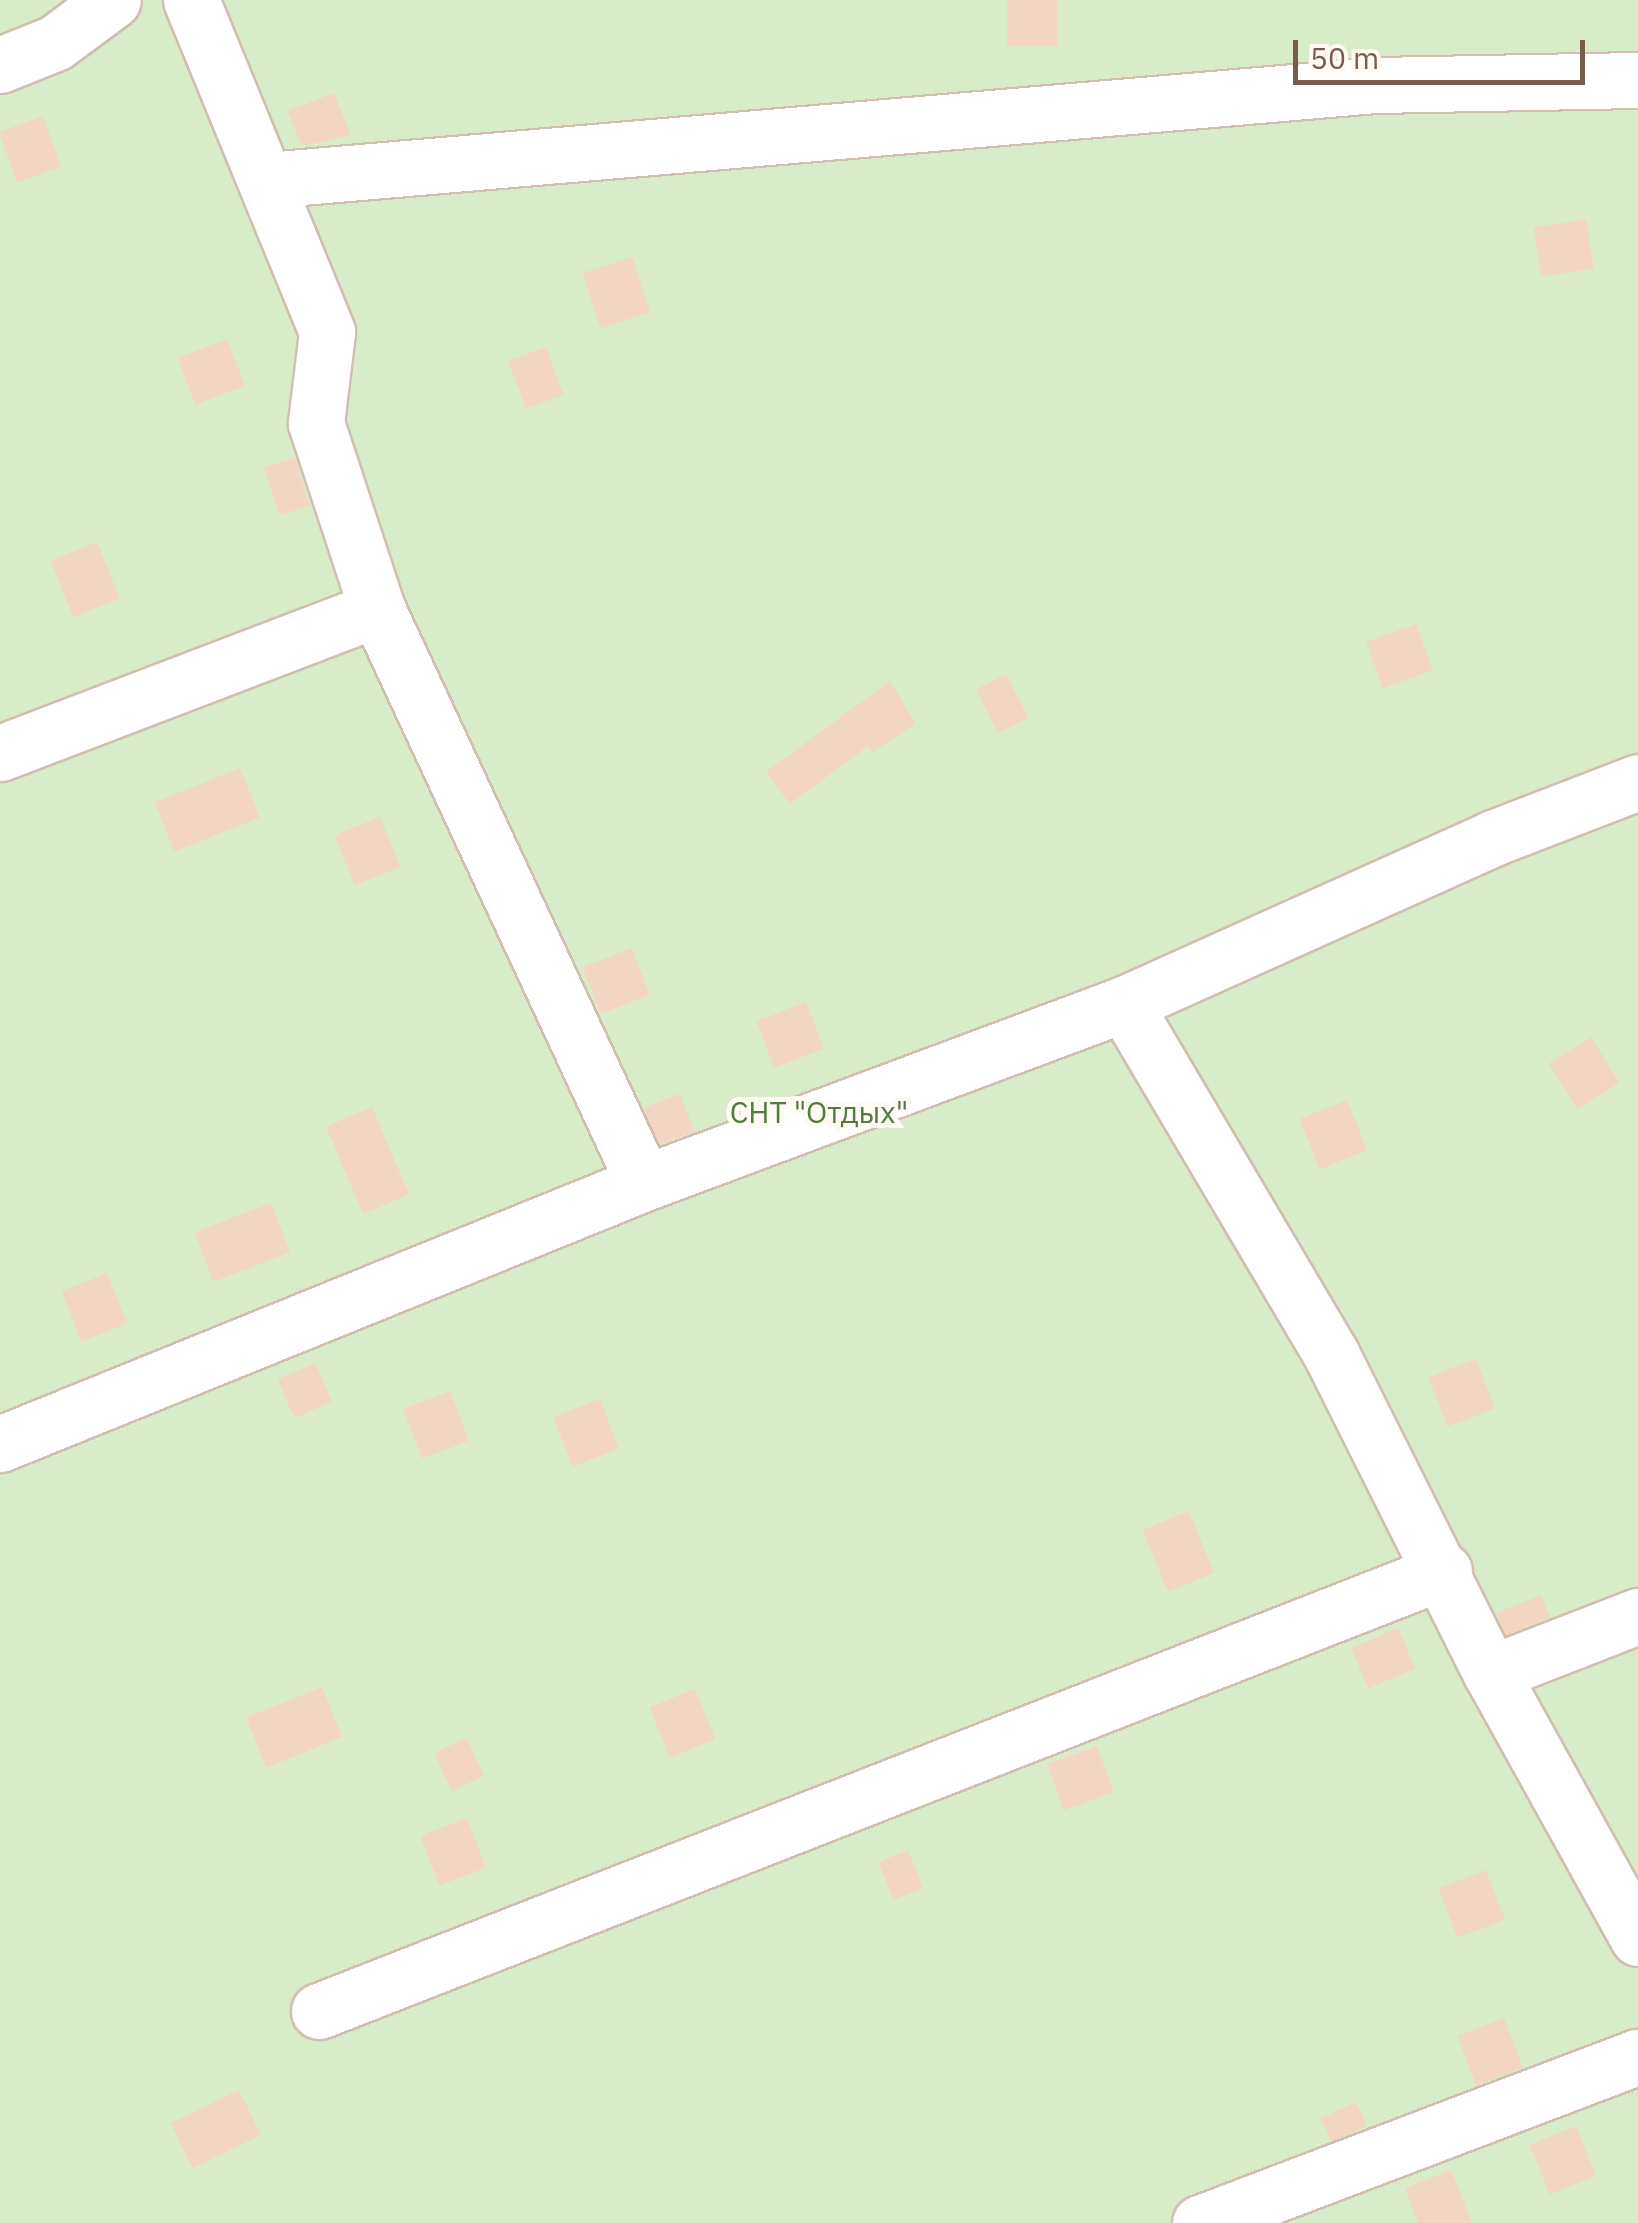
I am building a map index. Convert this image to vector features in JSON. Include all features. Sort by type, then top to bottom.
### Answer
[{"type":"lane","points":[[0,65],[55,43],[114,0]]},
{"type":"lane","points":[[190,0],[327,332],[316,423],[377,608],[644,1182]]},
{"type":"lane","points":[[267,180],[1376,85],[1638,80]]},
{"type":"lane","points":[[0,753],[377,608]]},
{"type":"lane","points":[[0,1444],[644,1182],[1124,1004],[1493,838],[1638,782]]},
{"type":"lane","points":[[1124,1004],[1331,1354],[1444,1571],[1492,1673],[1638,1938]]},
{"type":"lane","points":[[319,2011],[1444,1571]]},
{"type":"lane","points":[[1492,1673],[1638,1616]]},
{"type":"lane","points":[[1200,2223],[1638,2057]]},
{"type":"green space","name":"СНТ \"Отдых\"","points":[[0,0],[1638,0],[1638,2223],[0,2223]]},
{"type":"building","points":[[1007,0],[1057,0],[1057,46],[1007,46]]},
{"type":"building","points":[[334,93],[351,135],[302,146],[287,111]]},
{"type":"building","points":[[43,116],[61,167],[17,183],[0,132]]},
{"type":"building","points":[[1586,219],[1594,268],[1541,277],[1534,227]]},
{"type":"building","points":[[632,257],[650,312],[600,328],[583,273]]},
{"type":"building","points":[[227,339],[245,386],[195,405],[178,358]]},
{"type":"building","points":[[546,347],[563,395],[526,409],[508,361]]},
{"type":"building","points":[[295,458],[310,506],[279,515],[264,467]]},
{"type":"building","points":[[97,542],[120,599],[73,617],[51,561]]},
{"type":"building","points":[[1416,624],[1433,670],[1383,688],[1366,642]]},
{"type":"building","points":[[1006,674],[1028,718],[998,733],[976,689]]},
{"type":"building","points":[[890,681],[916,724],[872,752],[868,746],[790,804],[766,772]]},
{"type":"building","points":[[240,768],[260,817],[175,852],[155,802]]},
{"type":"building","points":[[380,817],[400,867],[355,885],[335,835]]},
{"type":"building","points":[[632,948],[650,995],[600,1014],[583,967]]},
{"type":"building","points":[[806,1002],[824,1049],[774,1068],[757,1021]]},
{"type":"building","points":[[1591,1037],[1620,1083],[1577,1109],[1549,1063]]},
{"type":"building","points":[[680,1094],[694,1131],[658,1145],[644,1108]]},
{"type":"building","points":[[1347,1100],[1367,1150],[1320,1169],[1300,1119]]},
{"type":"building","points":[[372,1107],[409,1194],[363,1214],[326,1127]]},
{"type":"building","points":[[271,1203],[290,1252],[213,1282],[194,1232]]},
{"type":"building","points":[[107,1273],[127,1323],[82,1341],[62,1291]]},
{"type":"building","points":[[1476,1359],[1495,1408],[1447,1427],[1428,1377]]},
{"type":"building","points":[[315,1363],[332,1401],[295,1418],[278,1380]]},
{"type":"building","points":[[450,1391],[469,1440],[422,1458],[403,1409]]},
{"type":"building","points":[[600,1399],[619,1448],[572,1466],[553,1417]]},
{"type":"building","points":[[1189,1511],[1214,1573],[1168,1592],[1143,1530]]},
{"type":"building","points":[[1541,1595],[1550,1617],[1505,1635],[1496,1613]]},
{"type":"building","points":[[1398,1628],[1415,1669],[1368,1688],[1351,1648]]},
{"type":"building","points":[[322,1687],[342,1737],[266,1768],[246,1718]]},
{"type":"building","points":[[695,1689],[715,1739],[670,1757],[650,1707]]},
{"type":"building","points":[[467,1738],[484,1776],[451,1791],[434,1753]]},
{"type":"building","points":[[1097,1746],[1114,1792],[1064,1810],[1047,1764]]},
{"type":"building","points":[[467,1818],[486,1867],[439,1885],[420,1836]]},
{"type":"building","points":[[908,1850],[923,1888],[894,1900],[878,1862]]},
{"type":"building","points":[[1486,1870],[1505,1919],[1457,1938],[1438,1888]]},
{"type":"building","points":[[1504,2018],[1523,2067],[1476,2085],[1457,2036]]},
{"type":"building","points":[[239,2090],[261,2135],[193,2168],[171,2123]]},
{"type":"building","points":[[1356,2102],[1367,2126],[1332,2142],[1321,2118]]},
{"type":"building","points":[[1576,2126],[1596,2176],[1550,2195],[1530,2145]]},
{"type":"building","points":[[1451,2170],[1472,2223],[1418,2223],[1405,2188]]}]
